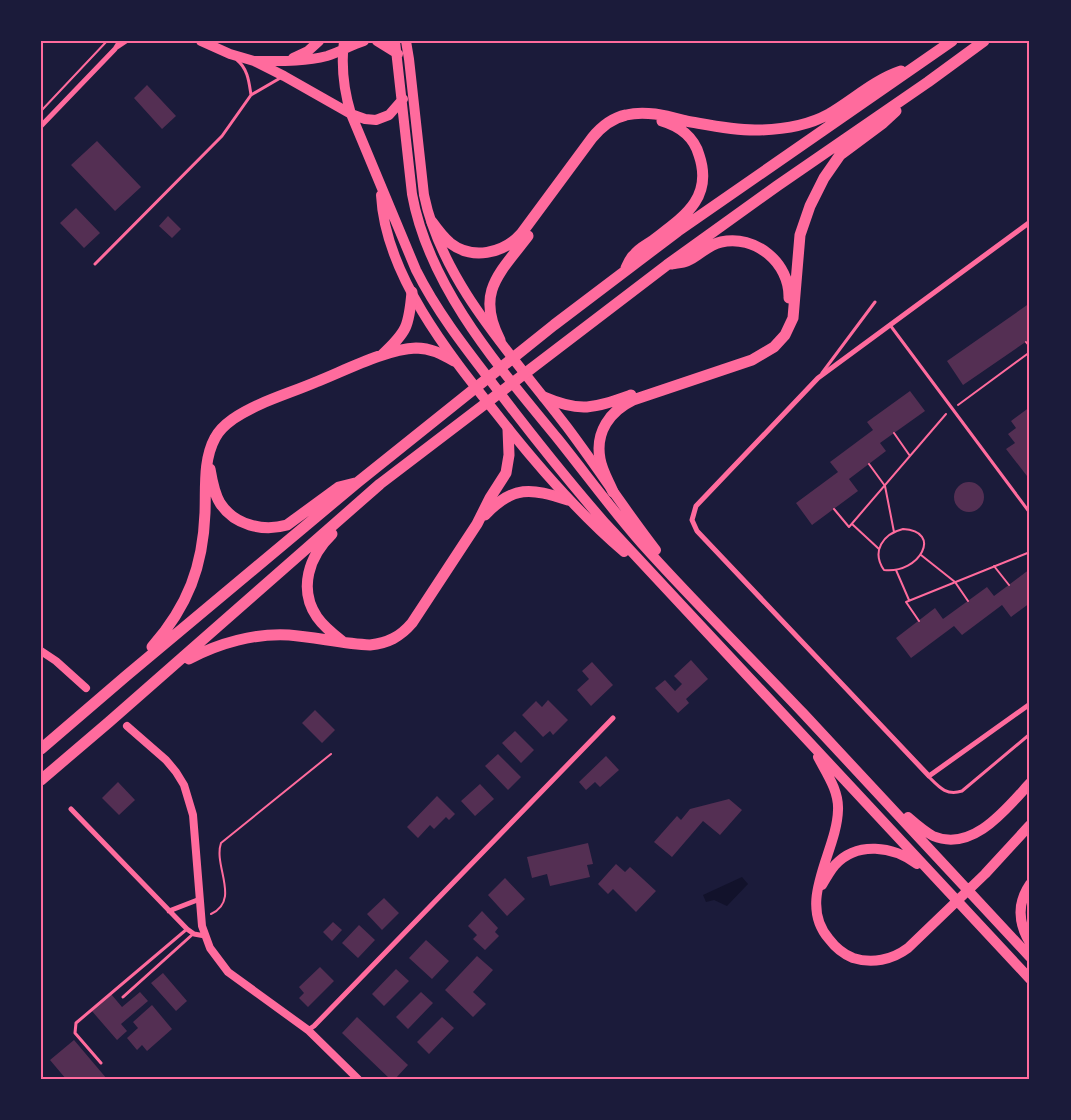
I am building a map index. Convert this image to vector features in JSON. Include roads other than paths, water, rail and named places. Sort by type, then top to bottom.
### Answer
[{"type":"highway","points":[[41,749],[358,482],[519,353],[678,231],[952,41]]},
{"type":"highway","points":[[41,780],[380,484],[667,265],[984,41]]},
{"type":"highway","points":[[432,222],[446,239],[459,248],[480,253],[500,249],[512,243],[521,234],[592,138],[604,125],[618,117],[643,112],[736,129],[785,128],[823,117],[889,76],[915,67]]},
{"type":"highway","points":[[613,492],[599,455],[601,434],[609,418],[619,408],[634,400],[752,360],[774,347],[785,334],[793,318],[800,235],[810,206],[824,178],[840,155],[883,123],[928,82]]},
{"type":"highway","points":[[500,340],[491,322],[490,312],[490,297],[495,282],[597,142],[609,130],[624,122],[642,119],[663,121],[684,132],[695,145],[700,156],[702,172],[701,190],[696,202],[687,214],[634,254],[622,274]]},
{"type":"highway","points":[[544,397],[570,406],[586,407],[610,402],[756,351],[774,337],[784,323],[787,315],[789,295],[786,276],[773,258],[756,246],[736,241],[720,242],[687,261],[667,265]]},
{"type":"highway","points":[[380,356],[400,337],[408,324],[412,292]]},
{"type":"highway","points":[[126,676],[172,624],[195,578],[199,566],[203,539],[208,460],[214,438],[225,425],[250,409],[380,356],[421,348],[439,352],[454,361]]},
{"type":"highway","points":[[109,722],[186,660],[206,649],[252,637],[273,634],[357,644],[376,644],[391,640],[400,635],[412,623],[477,524],[507,469],[509,455],[508,429]]},
{"type":"highway","points":[[208,460],[214,490],[220,503],[241,521],[260,527],[277,528],[287,525],[339,487],[358,482]]},
{"type":"highway","points":[[342,641],[321,622],[312,609],[307,588],[309,568],[313,557],[329,537],[351,517],[380,484]]},
{"type":"highway","points":[[477,524],[500,500],[520,492],[539,492],[568,500]]},
{"type":"main road","points":[[201,41],[230,54],[254,61],[351,114],[365,119],[376,120],[389,115],[402,99]]},
{"type":"main road","points":[[285,60],[302,54],[319,41]]},
{"type":"main road","points":[[254,61],[310,59],[325,56],[344,46],[364,41]]},
{"type":"main road","points":[[377,41],[398,54]]},
{"type":"main road","points":[[395,41],[398,54],[412,194],[417,216],[429,253],[451,296],[487,349],[641,543],[879,793],[1030,957]]},
{"type":"main road","points":[[406,41],[410,58],[423,187],[432,222],[446,259],[473,304],[592,461],[646,537],[696,600]]},
{"type":"main road","points":[[344,46],[345,87],[351,114],[416,270],[428,294],[445,320],[549,457],[605,523],[1030,979]]},
{"type":"main road","points":[[381,186],[383,215],[387,232],[412,292],[435,333],[454,361],[568,500],[602,534],[662,586]]},
{"type":"main road","points":[[810,743],[833,784],[838,810],[817,894],[817,912],[824,933],[836,947],[853,958],[875,961],[899,954],[917,940],[985,874],[1030,825]]},
{"type":"main road","points":[[879,793],[933,836],[957,838],[978,832],[992,822],[1030,783]]},
{"type":"main road","points":[[817,894],[835,865],[848,855],[864,850],[885,850],[901,854],[915,862],[938,881]]},
{"type":"main road","points":[[1030,884],[1024,894],[1020,912],[1022,927],[1030,943]]},
{"type":"street","points":[[115,49],[120,41]]},
{"type":"street","points":[[41,126],[115,49],[126,41]]},
{"type":"street","points":[[1030,222],[818,378],[696,506],[692,520],[697,531],[929,776],[1030,704]]},
{"type":"street","points":[[41,651],[56,661],[86,688]]},
{"type":"street","points":[[308,1030],[321,1019],[613,718]]},
{"type":"street","points":[[127,726],[166,760],[184,785],[193,815],[202,926],[210,948],[228,972],[308,1030],[358,1079]]},
{"type":"street","points":[[71,809],[169,911],[194,934],[205,936]]},
{"type":"street","points":[[169,911],[200,899]]},
{"type":"lane","points":[[230,54],[243,65],[248,76],[251,95]]},
{"type":"lane","points":[[95,264],[222,136],[251,95],[284,76]]},
{"type":"lane","points":[[818,378],[875,302]]},
{"type":"lane","points":[[889,324],[1030,513]]},
{"type":"lane","points":[[929,776],[945,791],[953,793],[962,792],[1030,734]]},
{"type":"lane","points":[[101,1063],[75,1033],[76,1023],[188,929]]},
{"type":"lane","points":[[123,997],[194,934]]}]
